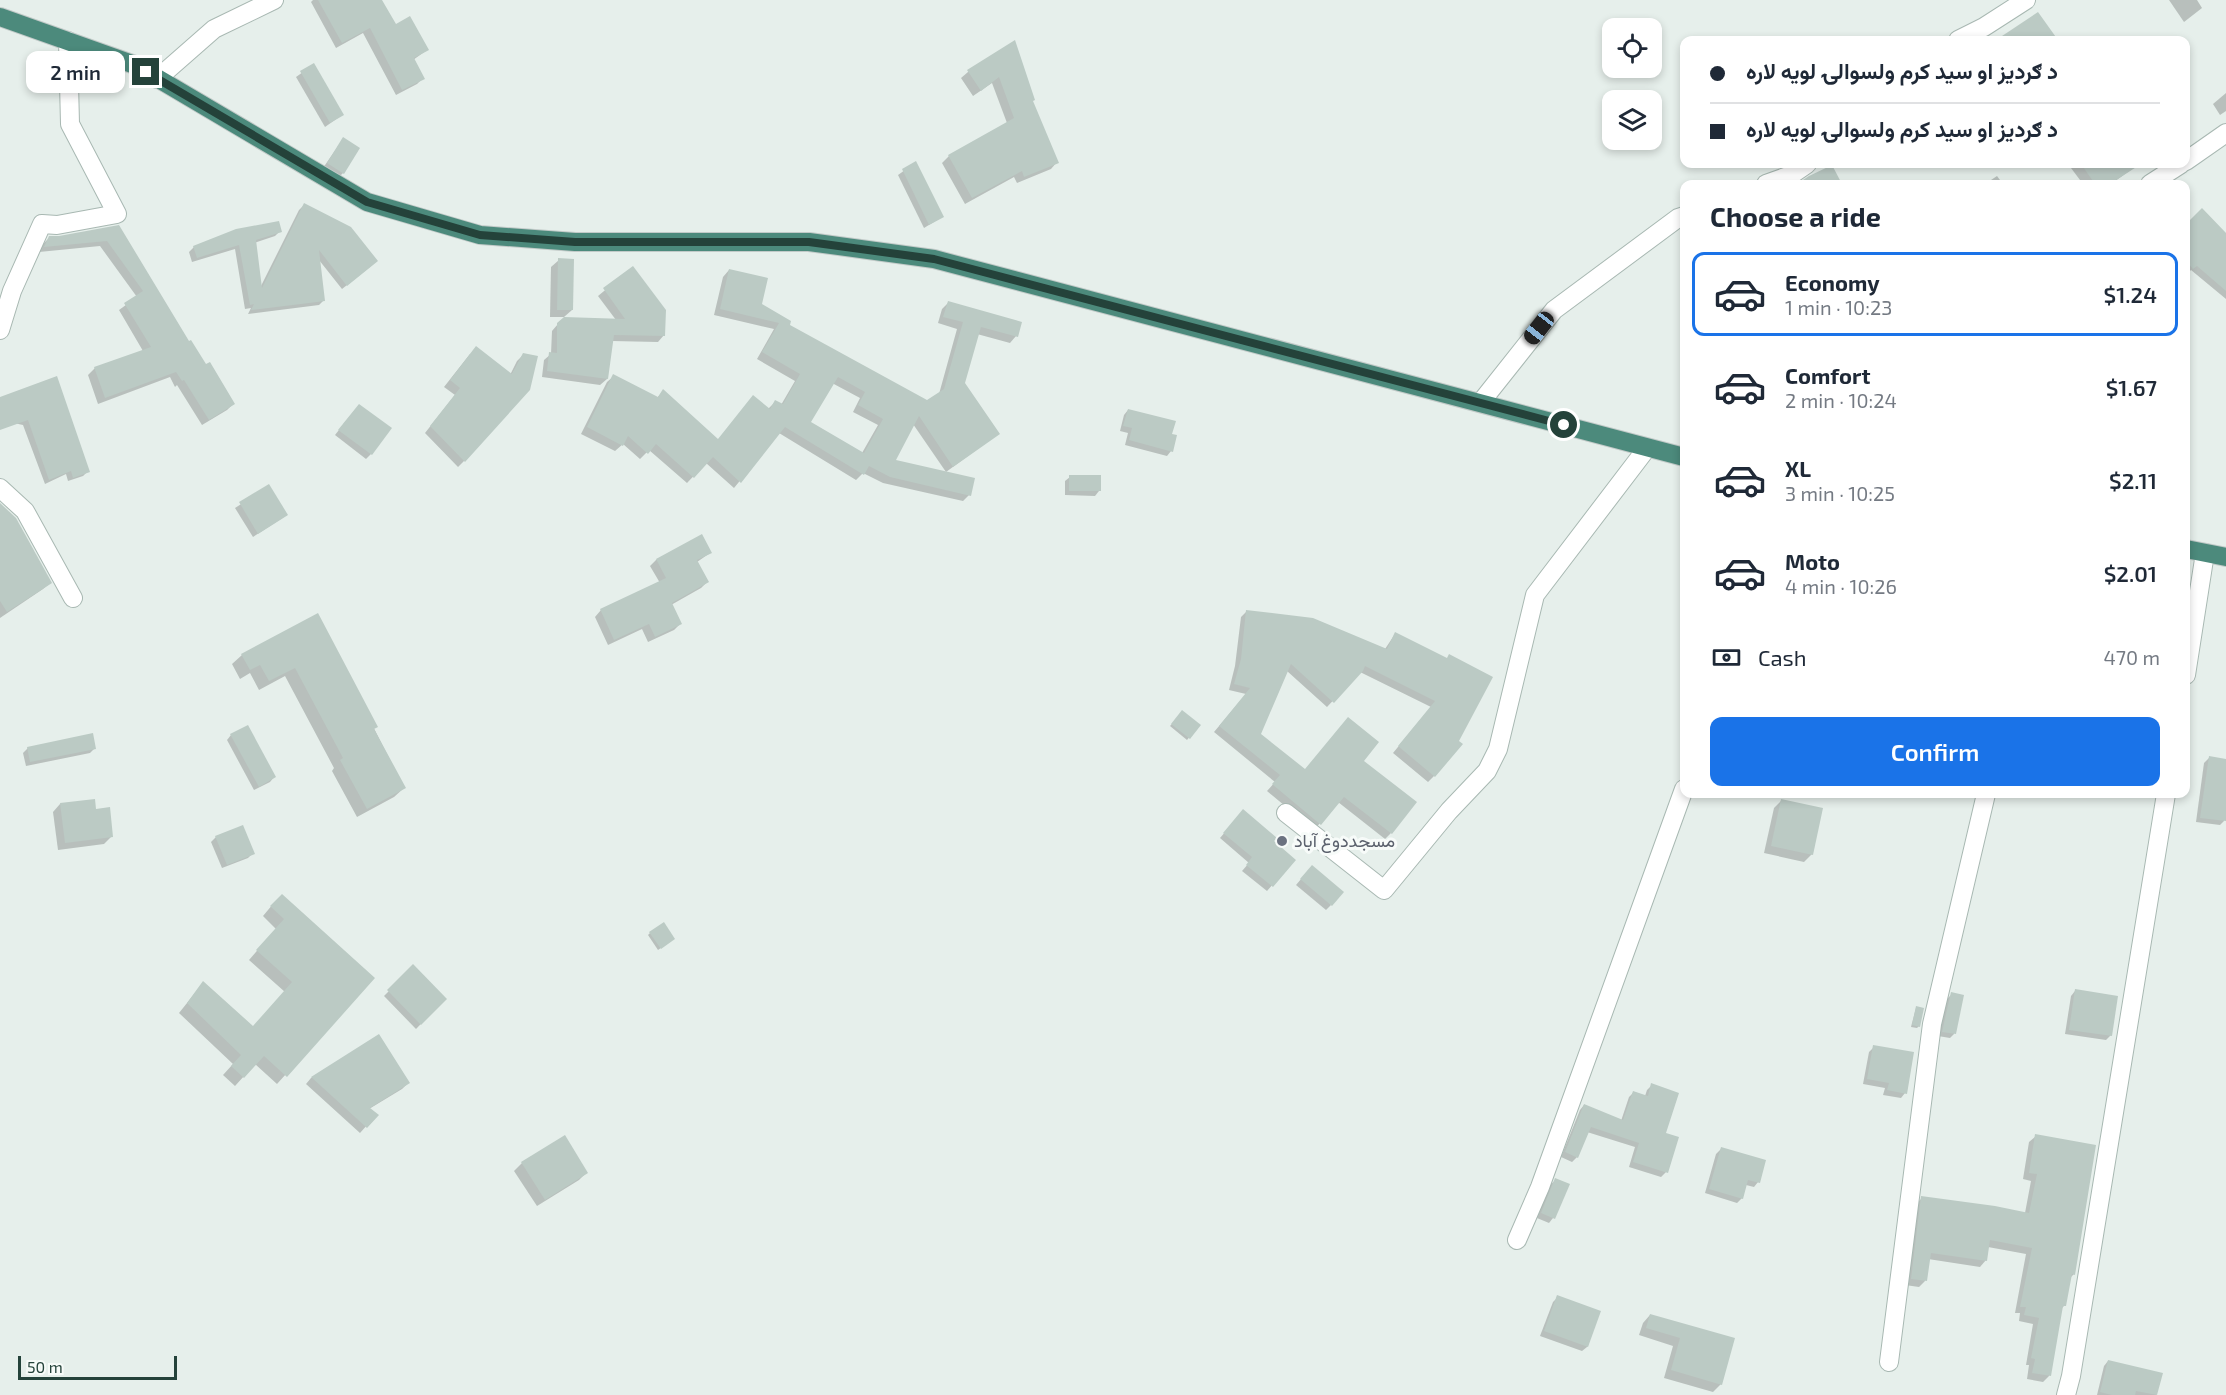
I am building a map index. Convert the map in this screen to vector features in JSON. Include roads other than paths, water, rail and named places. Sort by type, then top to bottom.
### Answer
[{"type":"highway","points":[[0,17],[135,65],[367,202],[480,235],[575,242],[809,242],[934,259],[1680,456]]},
{"type":"highway","points":[[2190,550],[2226,557]]},
{"type":"street","points":[[158,79],[214,29],[274,0]]},
{"type":"street","points":[[1966,36],[2026,0]]},
{"type":"street","points":[[0,330],[12,291],[42,224],[57,225],[117,214],[70,124],[68,41]]},
{"type":"street","points":[[2190,158],[2226,133]]},
{"type":"street","points":[[1777,180],[1801,168]]},
{"type":"street","points":[[2156,180],[2175,168]]},
{"type":"street","points":[[1481,402],[1554,310],[1680,217]]},
{"type":"street","points":[[1286,813],[1384,890],[1449,811],[1487,771],[1498,749],[1535,595],[1647,448]]},
{"type":"street","points":[[0,488],[25,511],[73,598]]},
{"type":"street","points":[[2190,649],[2205,553]]},
{"type":"street","points":[[1516,1240],[1540,1187],[1681,798]]},
{"type":"street","points":[[1889,1362],[1932,1024],[1985,798]]},
{"type":"street","points":[[2066,1395],[2075,1353],[2165,798]]},
{"type":"place","name":"مسجددوغ آباد","points":[[1282,841]]}]
